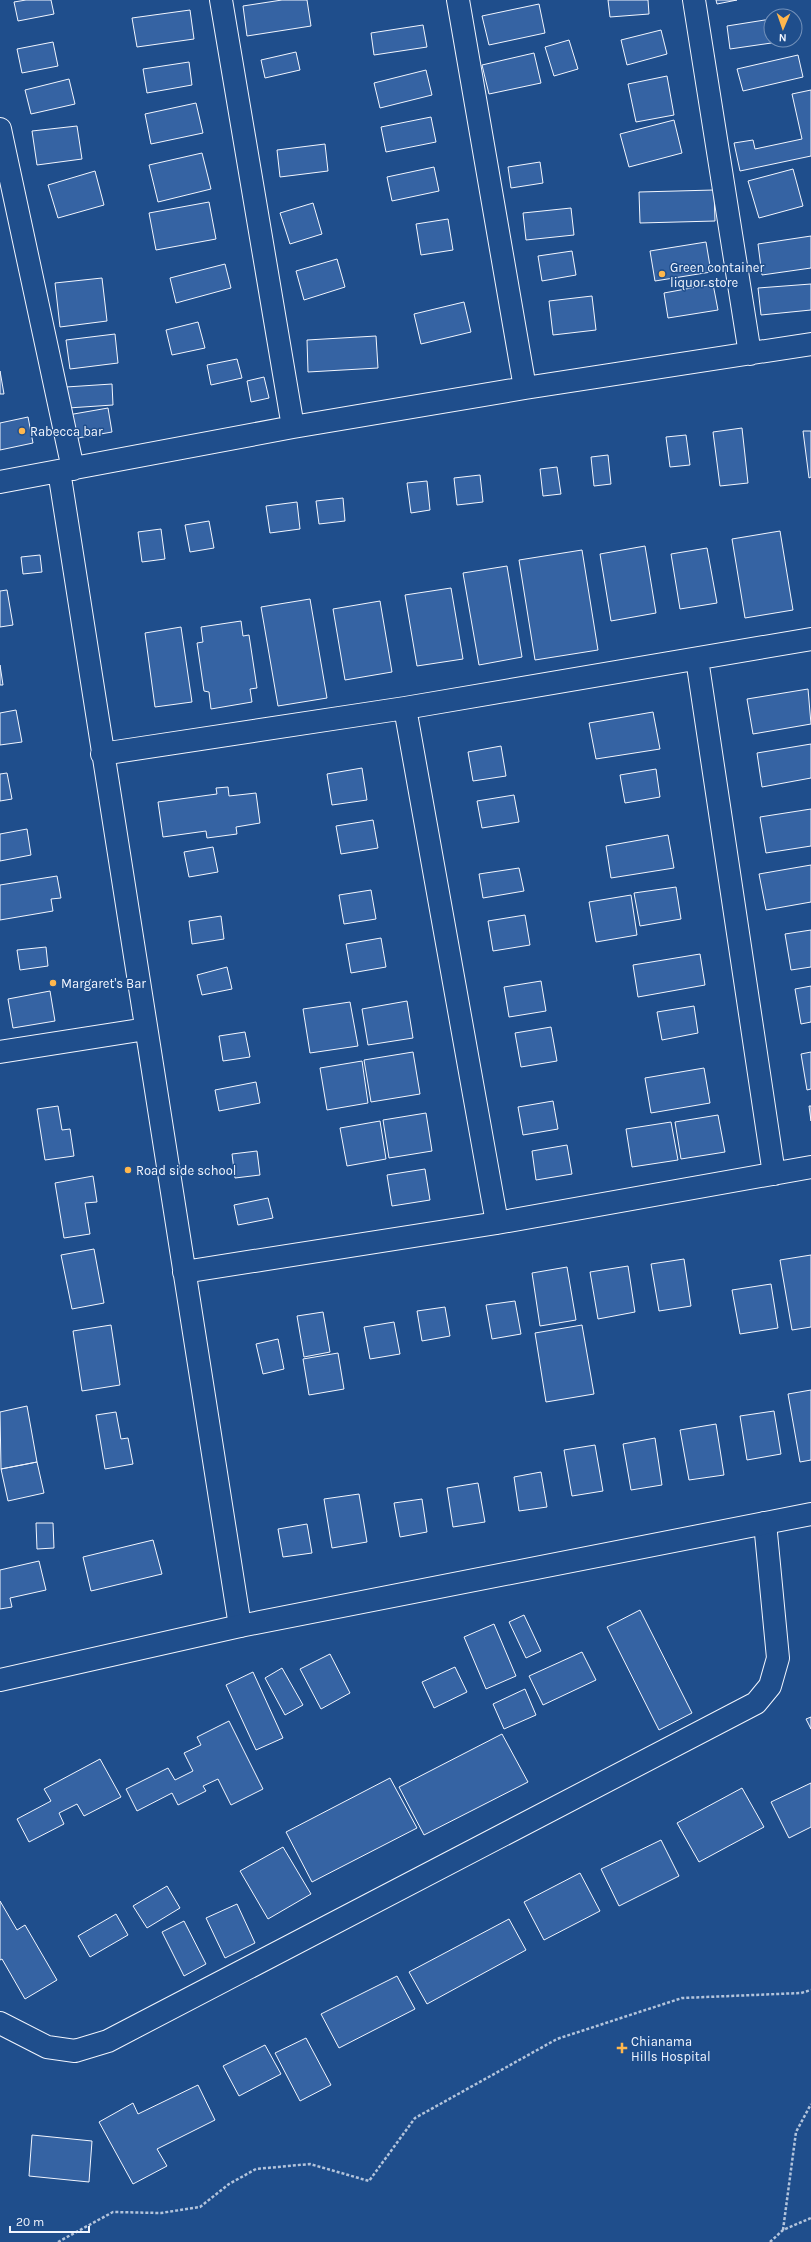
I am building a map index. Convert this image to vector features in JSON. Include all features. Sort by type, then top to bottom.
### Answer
[{"type":"street","points":[[221,0],[293,427]]},
{"type":"street","points":[[458,0],[525,388]]},
{"type":"street","points":[[694,0],[750,354]]},
{"type":"street","points":[[0,129],[66,470],[102,754],[240,1626]]},
{"type":"street","points":[[0,482],[293,427],[525,388],[811,344]]},
{"type":"street","points":[[102,754],[405,708],[811,639]]},
{"type":"street","points":[[697,659],[774,1174]]},
{"type":"street","points":[[405,708],[497,1223]]},
{"type":"street","points":[[0,1052],[146,1029]]},
{"type":"street","points":[[184,1272],[497,1223],[811,1167]]},
{"type":"street","points":[[0,1680],[240,1626],[811,1514]]},
{"type":"street","points":[[0,2023],[47,2047],[75,2051],[108,2041],[756,1703],[770,1686],[778,1658],[765,1522]]},
{"type":"path","points":[[58,2242],[113,2212],[161,2213],[200,2208],[229,2184],[256,2169],[310,2164],[369,2181],[415,2118],[557,2039],[682,1998],[801,1993],[811,1990]]},
{"type":"path","points":[[783,2230],[796,2132],[811,2104]]},
{"type":"path","points":[[770,2242],[783,2230],[811,2218]]},
{"type":"building","points":[[26,0],[51,0],[54,14],[18,21],[14,2]]},
{"type":"building","points":[[282,0],[307,0],[311,26],[247,36],[243,6]]},
{"type":"building","points":[[608,0],[648,0],[649,14],[610,17]]},
{"type":"building","points":[[716,0],[737,0],[717,4]]},
{"type":"building","points":[[539,4],[545,33],[489,45],[482,16]]},
{"type":"building","points":[[190,10],[194,39],[137,47],[132,18]]},
{"type":"building","points":[[763,20],[763,44],[730,49],[727,26]]},
{"type":"building","points":[[423,25],[427,47],[374,55],[371,33]]},
{"type":"building","points":[[661,30],[667,54],[627,65],[621,40]]},
{"type":"building","points":[[569,40],[578,69],[554,76],[545,47]]},
{"type":"building","points":[[53,42],[58,66],[22,73],[17,49]]},
{"type":"building","points":[[296,52],[300,70],[265,78],[261,60]]},
{"type":"building","points":[[534,53],[541,83],[489,94],[482,65]]},
{"type":"building","points":[[798,55],[803,77],[743,91],[737,69]]},
{"type":"building","points":[[189,62],[192,85],[147,93],[143,69]]},
{"type":"building","points":[[426,70],[432,95],[380,108],[374,83]]},
{"type":"building","points":[[667,76],[674,115],[636,122],[628,84]]},
{"type":"building","points":[[69,79],[75,104],[31,114],[25,90]]},
{"type":"building","points":[[811,90],[811,156],[740,171],[734,143],[753,140],[755,149],[802,139],[792,94]]},
{"type":"building","points":[[196,103],[203,133],[151,144],[145,114]]},
{"type":"building","points":[[431,117],[436,142],[386,152],[381,127]]},
{"type":"building","points":[[674,120],[682,153],[629,167],[620,134]]},
{"type":"building","points":[[77,126],[82,159],[37,165],[32,131]]},
{"type":"building","points":[[325,144],[328,171],[280,177],[277,150]]},
{"type":"building","points":[[202,153],[211,189],[158,202],[149,165]]},
{"type":"building","points":[[540,162],[543,183],[511,188],[508,167]]},
{"type":"building","points":[[434,167],[439,191],[392,201],[387,177]]},
{"type":"building","points":[[793,169],[803,206],[759,218],[748,181]]},
{"type":"building","points":[[95,171],[104,205],[58,218],[48,185]]},
{"type":"building","points":[[714,190],[715,221],[640,223],[639,192]]},
{"type":"building","points":[[209,202],[216,239],[156,250],[149,213]]},
{"type":"building","points":[[313,203],[322,234],[290,244],[280,213]]},
{"type":"building","points":[[571,208],[574,235],[526,240],[523,213]]},
{"type":"building","points":[[448,219],[453,250],[421,255],[416,224]]},
{"type":"building","points":[[811,236],[811,268],[762,275],[758,244]]},
{"type":"building","points":[[706,242],[711,272],[655,281],[650,251]]},
{"type":"building","points":[[572,251],[576,275],[542,281],[538,256]]},
{"type":"building","points":[[337,259],[345,287],[304,300],[296,271]]},
{"type":"building","points":[[225,264],[231,288],[176,303],[170,278]]},
{"type":"building","points":[[102,278],[107,321],[60,327],[55,283]]},
{"type":"building","points":[[713,284],[718,310],[668,318],[664,293]]},
{"type":"building","points":[[811,284],[811,310],[761,315],[758,288]]},
{"type":"building","points":[[592,296],[596,330],[553,335],[549,301]]},
{"type":"building","points":[[464,302],[471,332],[421,344],[414,314]]},
{"type":"building","points":[[198,322],[205,348],[172,355],[166,330]]},
{"type":"building","points":[[115,334],[118,363],[70,369],[66,340]]},
{"type":"building","points":[[376,336],[378,368],[308,372],[307,340]]},
{"type":"building","points":[[237,359],[242,378],[211,385],[207,365]]},
{"type":"building","points":[[0,371],[4,394],[0,394]]},
{"type":"building","points":[[264,377],[269,398],[251,402],[247,381]]},
{"type":"building","points":[[112,384],[113,405],[68,408],[66,387]]},
{"type":"building","points":[[108,408],[112,432],[72,439],[68,415]]},
{"type":"building","points":[[28,417],[33,443],[0,450],[0,423]]},
{"type":"building","points":[[742,428],[748,483],[720,486],[713,432]]},
{"type":"building","points":[[803,431],[811,431],[811,477],[809,478]]},
{"type":"building","points":[[686,435],[690,465],[670,467],[666,437]]},
{"type":"building","points":[[608,455],[611,484],[594,486],[591,457]]},
{"type":"building","points":[[557,467],[561,494],[543,496],[540,469]]},
{"type":"building","points":[[480,475],[483,502],[457,505],[454,478]]},
{"type":"building","points":[[427,481],[430,510],[411,513],[407,483]]},
{"type":"building","points":[[343,498],[345,521],[319,524],[316,501]]},
{"type":"building","points":[[297,502],[300,529],[270,533],[266,506]]},
{"type":"building","points":[[209,521],[214,548],[190,552],[185,525]]},
{"type":"building","points":[[161,529],[165,559],[142,562],[138,532]]},
{"type":"building","points":[[780,531],[793,610],[745,618],[732,539]]},
{"type":"building","points":[[645,546],[656,613],[611,621],[600,554]]},
{"type":"building","points":[[707,548],[717,603],[680,609],[671,554]]},
{"type":"building","points":[[582,550],[598,650],[535,660],[519,560]]},
{"type":"building","points":[[40,555],[42,572],[23,574],[21,557]]},
{"type":"building","points":[[507,566],[522,657],[479,665],[463,573]]},
{"type":"building","points":[[451,588],[463,659],[417,666],[405,595]]},
{"type":"building","points":[[7,590],[13,625],[0,627],[0,591]]},
{"type":"building","points":[[310,599],[327,698],[278,706],[261,607]]},
{"type":"building","points":[[380,601],[392,672],[345,680],[333,609]]},
{"type":"building","points":[[241,621],[243,636],[249,635],[257,688],[250,689],[252,702],[211,709],[209,692],[204,691],[197,643],[203,642],[201,627]]},
{"type":"building","points":[[181,627],[192,702],[155,707],[145,633]]},
{"type":"building","points":[[0,665],[3,685],[0,685]]},
{"type":"building","points":[[808,689],[811,724],[753,734],[747,699]]},
{"type":"building","points":[[16,710],[22,742],[0,745],[0,713]]},
{"type":"building","points":[[653,712],[660,749],[596,759],[589,723]]},
{"type":"building","points":[[811,744],[811,778],[762,787],[757,753]]},
{"type":"building","points":[[501,746],[506,776],[473,781],[468,752]]},
{"type":"building","points":[[362,768],[367,800],[332,805],[327,774]]},
{"type":"building","points":[[656,769],[660,797],[625,803],[620,775]]},
{"type":"building","points":[[7,773],[12,799],[0,801],[0,774]]},
{"type":"building","points":[[228,787],[229,796],[256,793],[260,823],[236,827],[237,834],[207,838],[206,831],[163,837],[158,802],[217,794],[216,788]]},
{"type":"building","points":[[514,795],[519,822],[482,828],[477,801]]},
{"type":"building","points":[[811,809],[811,846],[766,853],[760,817]]},
{"type":"building","points":[[373,820],[378,848],[341,854],[336,826]]},
{"type":"building","points":[[27,829],[31,855],[0,861],[0,834]]},
{"type":"building","points":[[668,835],[674,868],[611,878],[606,846]]},
{"type":"building","points":[[213,847],[218,872],[189,877],[184,852]]},
{"type":"building","points":[[811,865],[811,902],[766,910],[759,874]]},
{"type":"building","points":[[519,868],[524,891],[483,898],[479,874]]},
{"type":"building","points":[[57,876],[61,898],[51,899],[53,911],[0,920],[0,885]]},
{"type":"building","points":[[676,887],[681,919],[640,926],[634,893]]},
{"type":"building","points":[[371,890],[376,919],[344,924],[339,895]]},
{"type":"building","points":[[631,895],[637,935],[596,942],[589,902]]},
{"type":"building","points":[[525,915],[530,945],[493,951],[488,921]]},
{"type":"building","points":[[221,916],[224,939],[192,944],[189,921]]},
{"type":"building","points":[[811,930],[811,967],[791,970],[785,934]]},
{"type":"building","points":[[381,938],[386,967],[351,973],[346,944]]},
{"type":"building","points":[[46,947],[48,966],[20,970],[17,950]]},
{"type":"building","points":[[700,954],[705,985],[638,997],[633,965]]},
{"type":"building","points":[[227,967],[232,989],[202,995],[197,975]]},
{"type":"building","points":[[541,981],[546,1011],[509,1017],[504,987]]},
{"type":"building","points":[[811,986],[811,1022],[801,1024],[795,989]]},
{"type":"building","points":[[50,991],[55,1021],[13,1028],[8,999]]},
{"type":"building","points":[[407,1001],[413,1038],[368,1045],[362,1009]]},
{"type":"building","points":[[350,1002],[358,1046],[310,1053],[303,1009]]},
{"type":"building","points":[[694,1006],[698,1033],[662,1040],[657,1012]]},
{"type":"building","points":[[551,1027],[557,1061],[521,1067],[515,1033]]},
{"type":"building","points":[[245,1032],[250,1057],[223,1061],[219,1036]]},
{"type":"building","points":[[413,1052],[420,1094],[371,1102],[364,1060]]},
{"type":"building","points":[[811,1052],[811,1089],[807,1090],[801,1054]]},
{"type":"building","points":[[362,1061],[368,1103],[327,1110],[320,1068]]},
{"type":"building","points":[[704,1068],[710,1103],[651,1113],[645,1078]]},
{"type":"building","points":[[256,1082],[260,1103],[219,1111],[215,1090]]},
{"type":"building","points":[[553,1101],[558,1129],[523,1135],[518,1107]]},
{"type":"building","points":[[58,1106],[62,1130],[70,1129],[74,1156],[45,1160],[37,1109]]},
{"type":"building","points":[[809,1106],[811,1106],[811,1121]]},
{"type":"building","points":[[426,1113],[432,1151],[389,1158],[383,1120]]},
{"type":"building","points":[[718,1115],[725,1152],[681,1159],[675,1122]]},
{"type":"building","points":[[380,1121],[386,1159],[347,1166],[340,1128]]},
{"type":"building","points":[[671,1122],[678,1160],[632,1167],[626,1129]]},
{"type":"building","points":[[567,1145],[572,1174],[536,1180],[532,1151]]},
{"type":"building","points":[[257,1151],[260,1175],[235,1178],[232,1154]]},
{"type":"building","points":[[425,1169],[430,1200],[392,1206],[387,1175]]},
{"type":"building","points":[[93,1176],[97,1202],[85,1203],[90,1234],[64,1238],[55,1183]]},
{"type":"building","points":[[268,1198],[273,1218],[238,1225],[234,1205]]},
{"type":"building","points":[[94,1249],[104,1303],[72,1309],[61,1255]]},
{"type":"building","points":[[811,1255],[811,1327],[792,1330],[780,1260]]},
{"type":"building","points":[[684,1259],[691,1306],[659,1311],[651,1264]]},
{"type":"building","points":[[628,1266],[635,1312],[598,1319],[590,1272]]},
{"type":"building","points":[[567,1267],[576,1320],[540,1326],[532,1273]]},
{"type":"building","points":[[771,1284],[778,1328],[740,1334],[732,1290]]},
{"type":"building","points":[[515,1301],[521,1334],[492,1339],[486,1305]]},
{"type":"building","points":[[445,1307],[450,1336],[422,1341],[417,1311]]},
{"type":"building","points":[[323,1312],[330,1352],[304,1357],[297,1316]]},
{"type":"building","points":[[394,1322],[400,1354],[370,1359],[364,1327]]},
{"type":"building","points":[[111,1325],[120,1385],[82,1391],[73,1331]]},
{"type":"building","points":[[582,1325],[594,1394],[546,1402],[535,1333]]},
{"type":"building","points":[[278,1339],[284,1369],[263,1374],[256,1344]]},
{"type":"building","points":[[338,1353],[344,1389],[309,1395],[303,1359]]},
{"type":"building","points":[[811,1390],[811,1460],[800,1462],[788,1394]]},
{"type":"building","points":[[27,1406],[37,1462],[1,1469],[0,1412]]},
{"type":"building","points":[[774,1411],[781,1454],[747,1460],[740,1416]]},
{"type":"building","points":[[116,1412],[121,1439],[128,1438],[133,1464],[105,1469],[96,1415]]},
{"type":"building","points":[[716,1424],[724,1475],[689,1480],[680,1430]]},
{"type":"building","points":[[655,1438],[662,1485],[631,1490],[623,1444]]},
{"type":"building","points":[[595,1445],[603,1491],[572,1496],[564,1450]]},
{"type":"building","points":[[37,1462],[44,1493],[8,1501],[1,1469]]},
{"type":"building","points":[[541,1472],[547,1507],[519,1511],[514,1477]]},
{"type":"building","points":[[478,1483],[485,1522],[453,1527],[447,1488]]},
{"type":"building","points":[[359,1494],[367,1542],[332,1548],[324,1499]]},
{"type":"building","points":[[422,1499],[427,1532],[400,1537],[394,1503]]},
{"type":"building","points":[[36,1523],[53,1523],[54,1548],[37,1549]]},
{"type":"building","points":[[307,1524],[312,1553],[283,1557],[278,1529]]},
{"type":"building","points":[[153,1540],[162,1574],[91,1591],[83,1557]]},
{"type":"building","points":[[39,1561],[46,1590],[10,1598],[12,1607],[0,1609],[0,1570]]},
{"type":"building","points":[[640,1610],[692,1713],[659,1730],[607,1627]]},
{"type":"building","points":[[524,1615],[541,1651],[526,1658],[509,1622]]},
{"type":"building","points":[[494,1624],[516,1676],[486,1689],[464,1637]]},
{"type":"building","points":[[582,1652],[596,1680],[543,1705],[529,1676]]},
{"type":"building","points":[[330,1654],[350,1693],[321,1709],[300,1669]]},
{"type":"building","points":[[455,1667],[467,1692],[434,1708],[422,1682]]},
{"type":"building","points":[[282,1668],[303,1705],[285,1715],[265,1678]]},
{"type":"building","points":[[253,1672],[283,1738],[256,1750],[226,1685]]},
{"type":"building","points":[[525,1689],[536,1715],[504,1729],[493,1704]]},
{"type":"building","points":[[811,1717],[811,1729],[806,1719]]},
{"type":"building","points":[[229,1721],[263,1789],[231,1805],[218,1779],[203,1786],[206,1791],[178,1805],[172,1793],[137,1811],[126,1789],[168,1768],[175,1780],[193,1771],[184,1753],[201,1745],[197,1737]]},
{"type":"building","points":[[502,1734],[528,1782],[424,1835],[399,1787]]},
{"type":"building","points":[[100,1759],[121,1797],[84,1816],[77,1804],[59,1813],[64,1824],[29,1842],[17,1819],[51,1801],[44,1789]]},
{"type":"building","points":[[390,1778],[417,1828],[312,1882],[286,1832]]},
{"type":"building","points":[[811,1783],[811,1827],[789,1838],[771,1802]]},
{"type":"building","points":[[742,1788],[764,1827],[699,1862],[677,1823]]},
{"type":"building","points":[[661,1840],[679,1876],[619,1906],[601,1869]]},
{"type":"building","points":[[283,1847],[311,1894],[268,1919],[240,1871]]},
{"type":"building","points":[[580,1873],[600,1911],[544,1940],[524,1902]]},
{"type":"building","points":[[167,1886],[180,1908],[147,1928],[133,1906]]},
{"type":"building","points":[[0,1901],[17,1930],[25,1925],[57,1980],[25,1999],[2,1959],[0,1960]]},
{"type":"building","points":[[237,1904],[255,1943],[225,1958],[206,1918]]},
{"type":"building","points":[[116,1914],[128,1935],[90,1957],[78,1936]]},
{"type":"building","points":[[509,1919],[526,1950],[427,2004],[409,1972]]},
{"type":"building","points":[[184,1921],[206,1964],[184,1976],[162,1932]]},
{"type":"building","points":[[397,1976],[415,2009],[339,2048],[321,2014]]},
{"type":"building","points":[[306,2038],[331,2085],[300,2101],[275,2053]]},
{"type":"building","points":[[265,2045],[281,2074],[239,2096],[223,2066]]},
{"type":"building","points":[[198,2085],[215,2120],[157,2149],[167,2166],[133,2184],[99,2122],[133,2103],[138,2114]]},
{"type":"building","points":[[32,2135],[92,2141],[89,2182],[29,2176]]},
{"type":"place","name":"Green container liquor store","points":[[662,274]]},
{"type":"place","name":"Rabecca bar","points":[[22,431]]},
{"type":"place","name":"Margaret's Bar","points":[[53,983]]},
{"type":"place","name":"Road side school","points":[[128,1170]]},
{"type":"place","name":"Chianama Hills Hospital","points":[[622,2048]]}]
